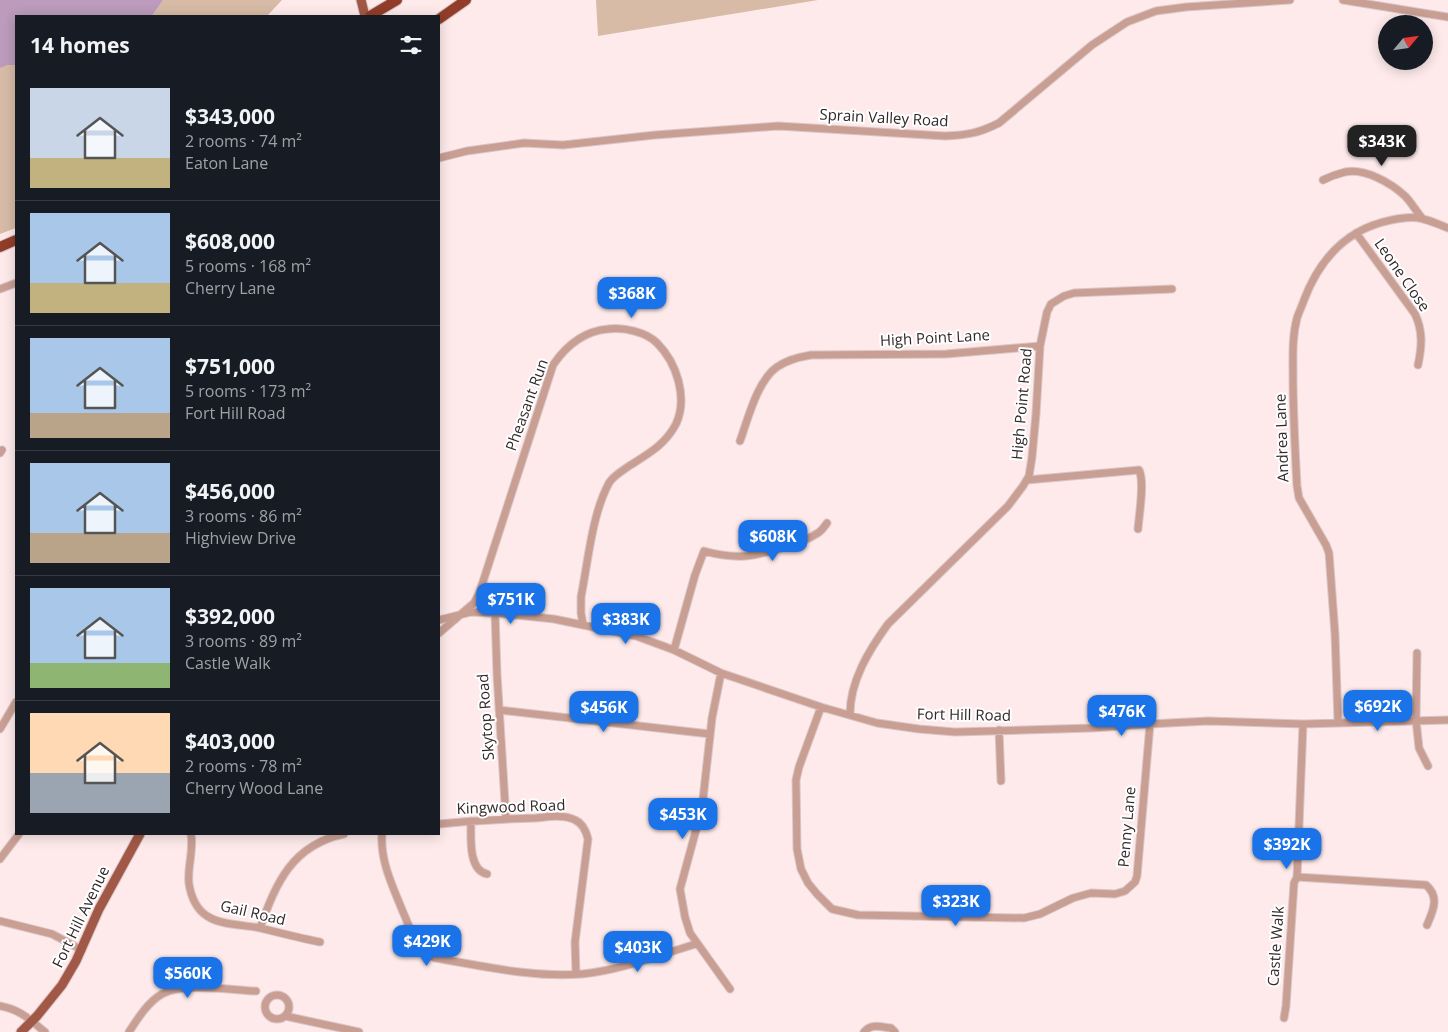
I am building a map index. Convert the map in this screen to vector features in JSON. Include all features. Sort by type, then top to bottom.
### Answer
[{"type":"highway","points":[[366,14],[398,0]]},
{"type":"highway","points":[[440,18],[466,0]]},
{"type":"highway","points":[[0,248],[15,242]]},
{"type":"main road","points":[[361,0],[366,14]]},
{"type":"main road","name":"Fort Hill Avenue","points":[[21,1032],[62,985],[76,962],[108,892],[139,835]]},
{"type":"street","name":"Sprain Valley Road","points":[[440,158],[467,151],[524,143],[563,145],[655,135],[778,126],[945,136],[965,135],[984,131],[999,123],[1092,45],[1127,22],[1156,11],[1178,8],[1290,0]]},
{"type":"street","points":[[1342,0],[1448,17]]},
{"type":"street","points":[[1323,180],[1345,172],[1356,171],[1378,178],[1388,183],[1405,197],[1422,218],[1448,228]]},
{"type":"street","name":"Andrea Lane","points":[[1338,722],[1335,634],[1329,553],[1299,498],[1297,486],[1293,409],[1293,345],[1297,318],[1317,272],[1327,257],[1337,247],[1356,233],[1386,221],[1402,218],[1422,218]]},
{"type":"street","name":"Leone Close","points":[[1356,233],[1415,314],[1420,324],[1422,337],[1418,365]]},
{"type":"street","points":[[0,289],[15,283]]},
{"type":"street","name":"High Point Road","points":[[850,714],[854,690],[872,645],[888,624],[1008,506],[1027,480],[1032,457],[1040,346],[1047,312],[1051,304],[1064,296],[1074,293],[1172,290]]},
{"type":"street","name":"Pheasant Run","points":[[440,632],[474,603],[479,594],[553,365],[569,346],[582,337],[609,328],[628,330],[645,335],[657,343],[666,354],[680,386],[680,411],[669,436],[662,444],[610,481],[601,500],[581,597],[583,624]]},
{"type":"street","name":"High Point Lane","points":[[740,441],[758,393],[768,377],[777,367],[796,358],[811,355],[946,354],[1040,346]]},
{"type":"street","points":[[1027,480],[1139,470],[1142,484],[1138,529]]},
{"type":"street","points":[[674,650],[695,575],[704,551],[734,556],[762,554],[817,534],[827,523]]},
{"type":"street","name":"Fort Hill Road","points":[[440,620],[471,612],[495,613],[554,619],[636,636],[674,650],[721,673],[822,707],[878,722],[919,729],[956,732],[1092,728],[1208,721],[1303,724],[1448,720]]},
{"type":"street","name":"Skytop Road","points":[[495,613],[506,819]]},
{"type":"street","points":[[1417,653],[1416,720],[1419,748],[1428,766]]},
{"type":"street","points":[[721,673],[712,718],[702,808],[680,889],[690,933],[696,944],[730,989]]},
{"type":"street","points":[[0,729],[15,704]]},
{"type":"street","name":"Penny Lane","points":[[822,707],[799,767],[796,780],[797,849],[801,869],[808,883],[817,894],[832,909],[858,915],[1024,918],[1040,914],[1074,898],[1091,893],[1115,894],[1124,891],[1135,882],[1137,876],[1150,724]]},
{"type":"street","points":[[499,710],[710,734]]},
{"type":"street","name":"Castle Walk","points":[[1284,1018],[1294,883],[1297,877],[1303,724]]},
{"type":"street","points":[[999,730],[1001,781]]},
{"type":"street","name":"Kingwood Road","points":[[440,824],[568,817],[575,820],[586,832],[588,838],[587,849],[577,925],[576,974]]},
{"type":"street","points":[[471,822],[471,843],[476,867],[482,873],[487,874]]},
{"type":"street","points":[[0,859],[18,835]]},
{"type":"street","name":"Gail Road","points":[[191,835],[193,843],[189,873],[190,885],[194,902],[200,911],[218,921],[260,928],[320,942]]},
{"type":"street","points":[[260,928],[276,886],[294,861],[308,848],[340,835]]},
{"type":"street","points":[[382,835],[383,857],[388,874],[417,942],[426,955],[506,970],[541,974],[576,974],[604,970],[696,944]]},
{"type":"street","points":[[1297,877],[1426,885],[1432,890],[1434,898],[1434,907],[1427,925]]},
{"type":"street","points":[[0,921],[52,934],[82,950]]},
{"type":"street","points":[[129,1032],[145,1010],[163,993],[185,988],[256,991]]},
{"type":"street","points":[[0,1006],[13,1009],[45,1032]]},
{"type":"street","points":[[285,1016],[359,1032]]},
{"type":"street","points":[[864,1032],[866,1029],[874,1026],[891,1028],[894,1032]]},
{"type":"shaded area","points":[[0,0],[163,0],[153,15],[15,15],[15,65],[7,65],[0,68]]},
{"type":"shaded area","points":[[163,0],[282,0],[268,15],[153,15]]},
{"type":"shaded area","points":[[596,0],[818,0],[598,36]]},
{"type":"shaded area","points":[[0,56],[15,59],[15,228],[0,234]]}]
